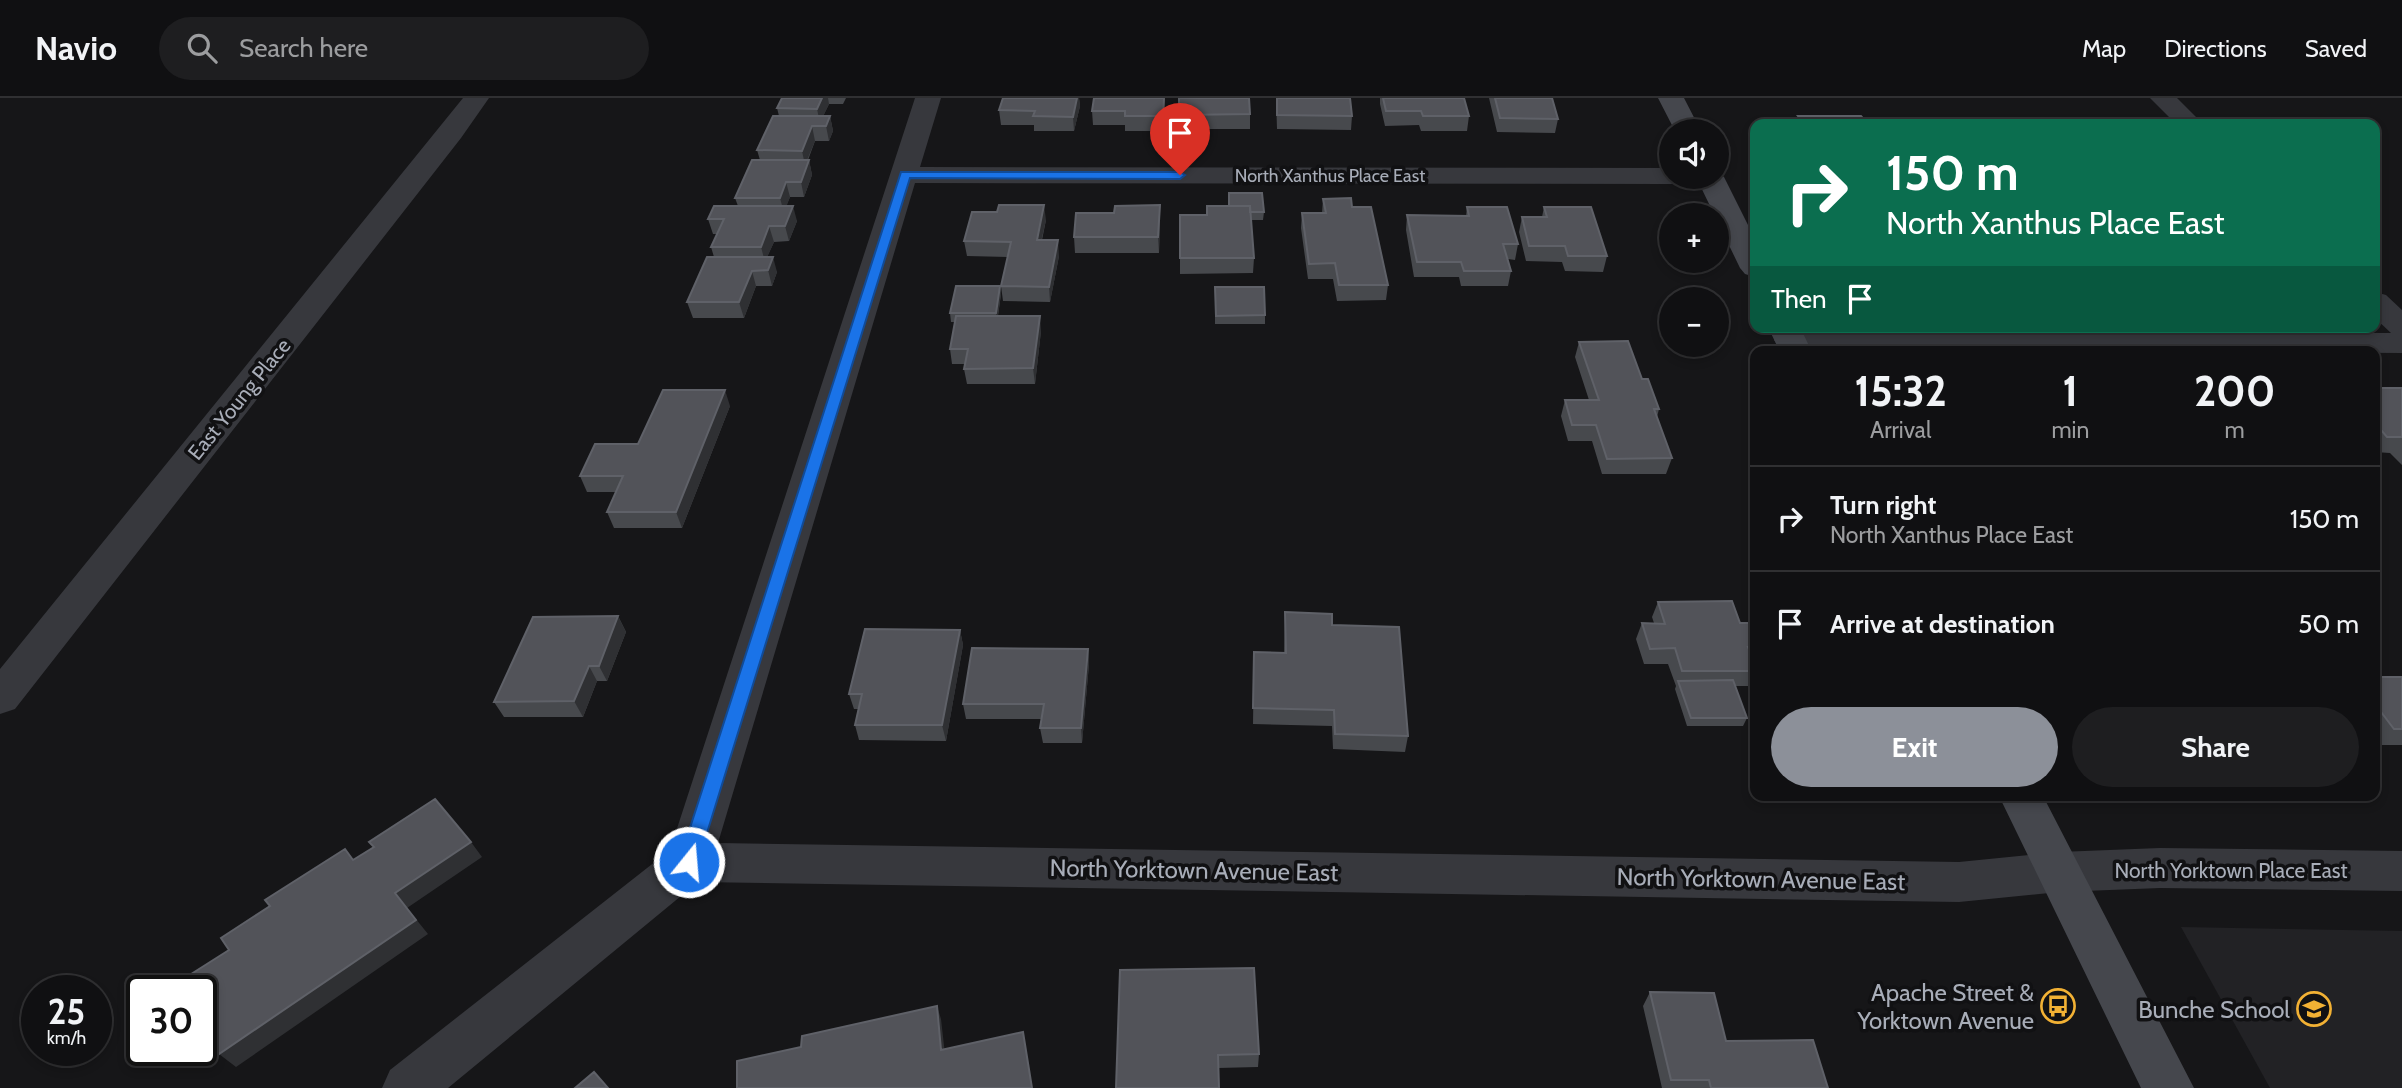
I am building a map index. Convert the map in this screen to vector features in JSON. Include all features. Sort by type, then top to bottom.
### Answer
[{"type":"main road","points":[[1671,98],[1682,119]]},
{"type":"main road","points":[[1716,189],[1750,258]]},
{"type":"main road","points":[[2024,801],[2168,1088]]},
{"type":"street","name":"East Young Place","points":[[0,698],[443,143],[476,98]]},
{"type":"street","points":[[408,1088],[689,862],[928,98]]},
{"type":"street","points":[[2163,98],[2185,119]]},
{"type":"street","name":"North Xanthus Place East","points":[[905,174],[1659,176]]},
{"type":"street","points":[[2380,306],[2402,327]]},
{"type":"street","points":[[1790,340],[2402,343]]},
{"type":"street","name":"North Yorktown Avenue East","points":[[689,862],[1959,882],[2059,872]]},
{"type":"street","name":"North Yorktown Place East","points":[[2059,872],[2160,868],[2402,871]]},
{"type":"shaded area","name":"Bunche School","points":[[2181,927],[2402,931],[2402,1088],[2270,1088]]},
{"type":"building","points":[[782,98],[822,98],[817,109],[777,108]]},
{"type":"building","points":[[1003,98],[1077,98],[1073,117],[1033,116],[1035,111],[999,110]]},
{"type":"building","points":[[1094,98],[1164,98],[1163,116],[1125,116],[1125,111],[1092,111]]},
{"type":"building","points":[[1179,98],[1249,98],[1250,114],[1179,115]]},
{"type":"building","points":[[1277,98],[1350,98],[1352,116],[1277,115]]},
{"type":"building","points":[[1383,98],[1464,98],[1469,116],[1423,116],[1421,111],[1386,111]]},
{"type":"building","points":[[1495,98],[1552,98],[1558,119],[1500,118]]},
{"type":"building","points":[[773,116],[830,116],[826,126],[812,126],[802,151],[757,150]]},
{"type":"building","points":[[1798,116],[1861,116],[1864,119],[1800,119]]},
{"type":"building","points":[[752,160],[809,160],[801,182],[786,182],[780,198],[735,198]]},
{"type":"building","points":[[1229,193],[1262,193],[1264,212],[1250,212],[1250,206],[1229,206]]},
{"type":"building","points":[[1351,198],[1352,207],[1371,207],[1388,285],[1339,285],[1335,263],[1309,264],[1302,213],[1326,213],[1323,199]]},
{"type":"building","points":[[999,205],[1044,205],[1037,240],[1058,240],[1049,287],[1001,286],[1011,242],[964,241],[972,212],[997,212]]},
{"type":"building","points":[[1160,205],[1158,237],[1074,237],[1076,213],[1114,213],[1115,206]]},
{"type":"building","points":[[714,206],[793,206],[785,226],[769,226],[761,247],[711,247],[724,219],[708,219]]},
{"type":"building","points":[[1207,206],[1250,206],[1254,258],[1180,258],[1180,215],[1207,215]]},
{"type":"building","points":[[1467,207],[1507,207],[1518,244],[1503,244],[1511,271],[1464,271],[1461,262],[1417,262],[1407,215],[1469,216]]},
{"type":"building","points":[[1544,207],[1591,207],[1607,256],[1568,256],[1565,246],[1529,246],[1522,217],[1547,217]]},
{"type":"building","points":[[707,257],[773,257],[768,270],[752,271],[739,302],[687,302]]},
{"type":"building","points":[[956,286],[1000,286],[996,313],[950,313]]},
{"type":"building","points":[[1215,287],[1264,287],[1265,315],[1216,316]]},
{"type":"building","points":[[956,316],[1040,316],[1033,368],[964,369],[968,349],[950,349]]},
{"type":"building","points":[[1628,341],[1642,379],[1648,379],[1659,409],[1654,409],[1672,458],[1607,459],[1596,425],[1572,425],[1565,400],[1599,400],[1579,342]]},
{"type":"building","points":[[2380,388],[2402,388],[2402,437],[2387,437],[2380,429]]},
{"type":"building","points":[[663,390],[725,390],[676,512],[607,512],[623,476],[580,476],[595,444],[638,444]]},
{"type":"building","points":[[1732,601],[1740,623],[1750,623],[1750,671],[1682,671],[1675,648],[1650,649],[1642,623],[1665,624],[1658,602]]},
{"type":"building","points":[[1285,612],[1332,614],[1332,625],[1399,627],[1408,736],[1335,734],[1334,710],[1253,708],[1254,652],[1286,653]]},
{"type":"building","points":[[618,616],[599,666],[589,666],[574,701],[494,702],[533,617]]},
{"type":"building","points":[[865,629],[960,630],[942,725],[855,725],[862,694],[849,694]]},
{"type":"building","points":[[972,648],[1088,649],[1081,728],[1040,728],[1044,704],[963,704]]},
{"type":"building","points":[[2380,677],[2402,677],[2402,729],[2394,729],[2380,711]]},
{"type":"building","points":[[1733,680],[1747,718],[1691,718],[1678,681]]},
{"type":"building","points":[[435,799],[471,842],[395,893],[416,920],[219,1054],[217,975],[190,975],[229,950],[221,938],[270,906],[265,900],[345,849],[353,860],[374,847],[369,842]]},
{"type":"building","points":[[1254,968],[1259,1054],[1218,1055],[1219,1088],[1116,1088],[1120,970]]},
{"type":"building","points":[[1650,992],[1714,993],[1726,1041],[1813,1040],[1828,1088],[1711,1088],[1709,1080],[1671,1080]]},
{"type":"building","points":[[937,1006],[941,1050],[1023,1032],[1032,1088],[737,1088],[737,1061],[801,1047],[802,1036]]},
{"type":"building","points":[[594,1072],[608,1088],[575,1088]]},
{"type":"place","name":"Apache Street & Yorktown Avenue","points":[[2058,1006]]},
{"type":"place","name":"Bunche School","points":[[2314,1009]]},
{"type":"route","points":[[689,862],[905,174],[1180,175]]}]
